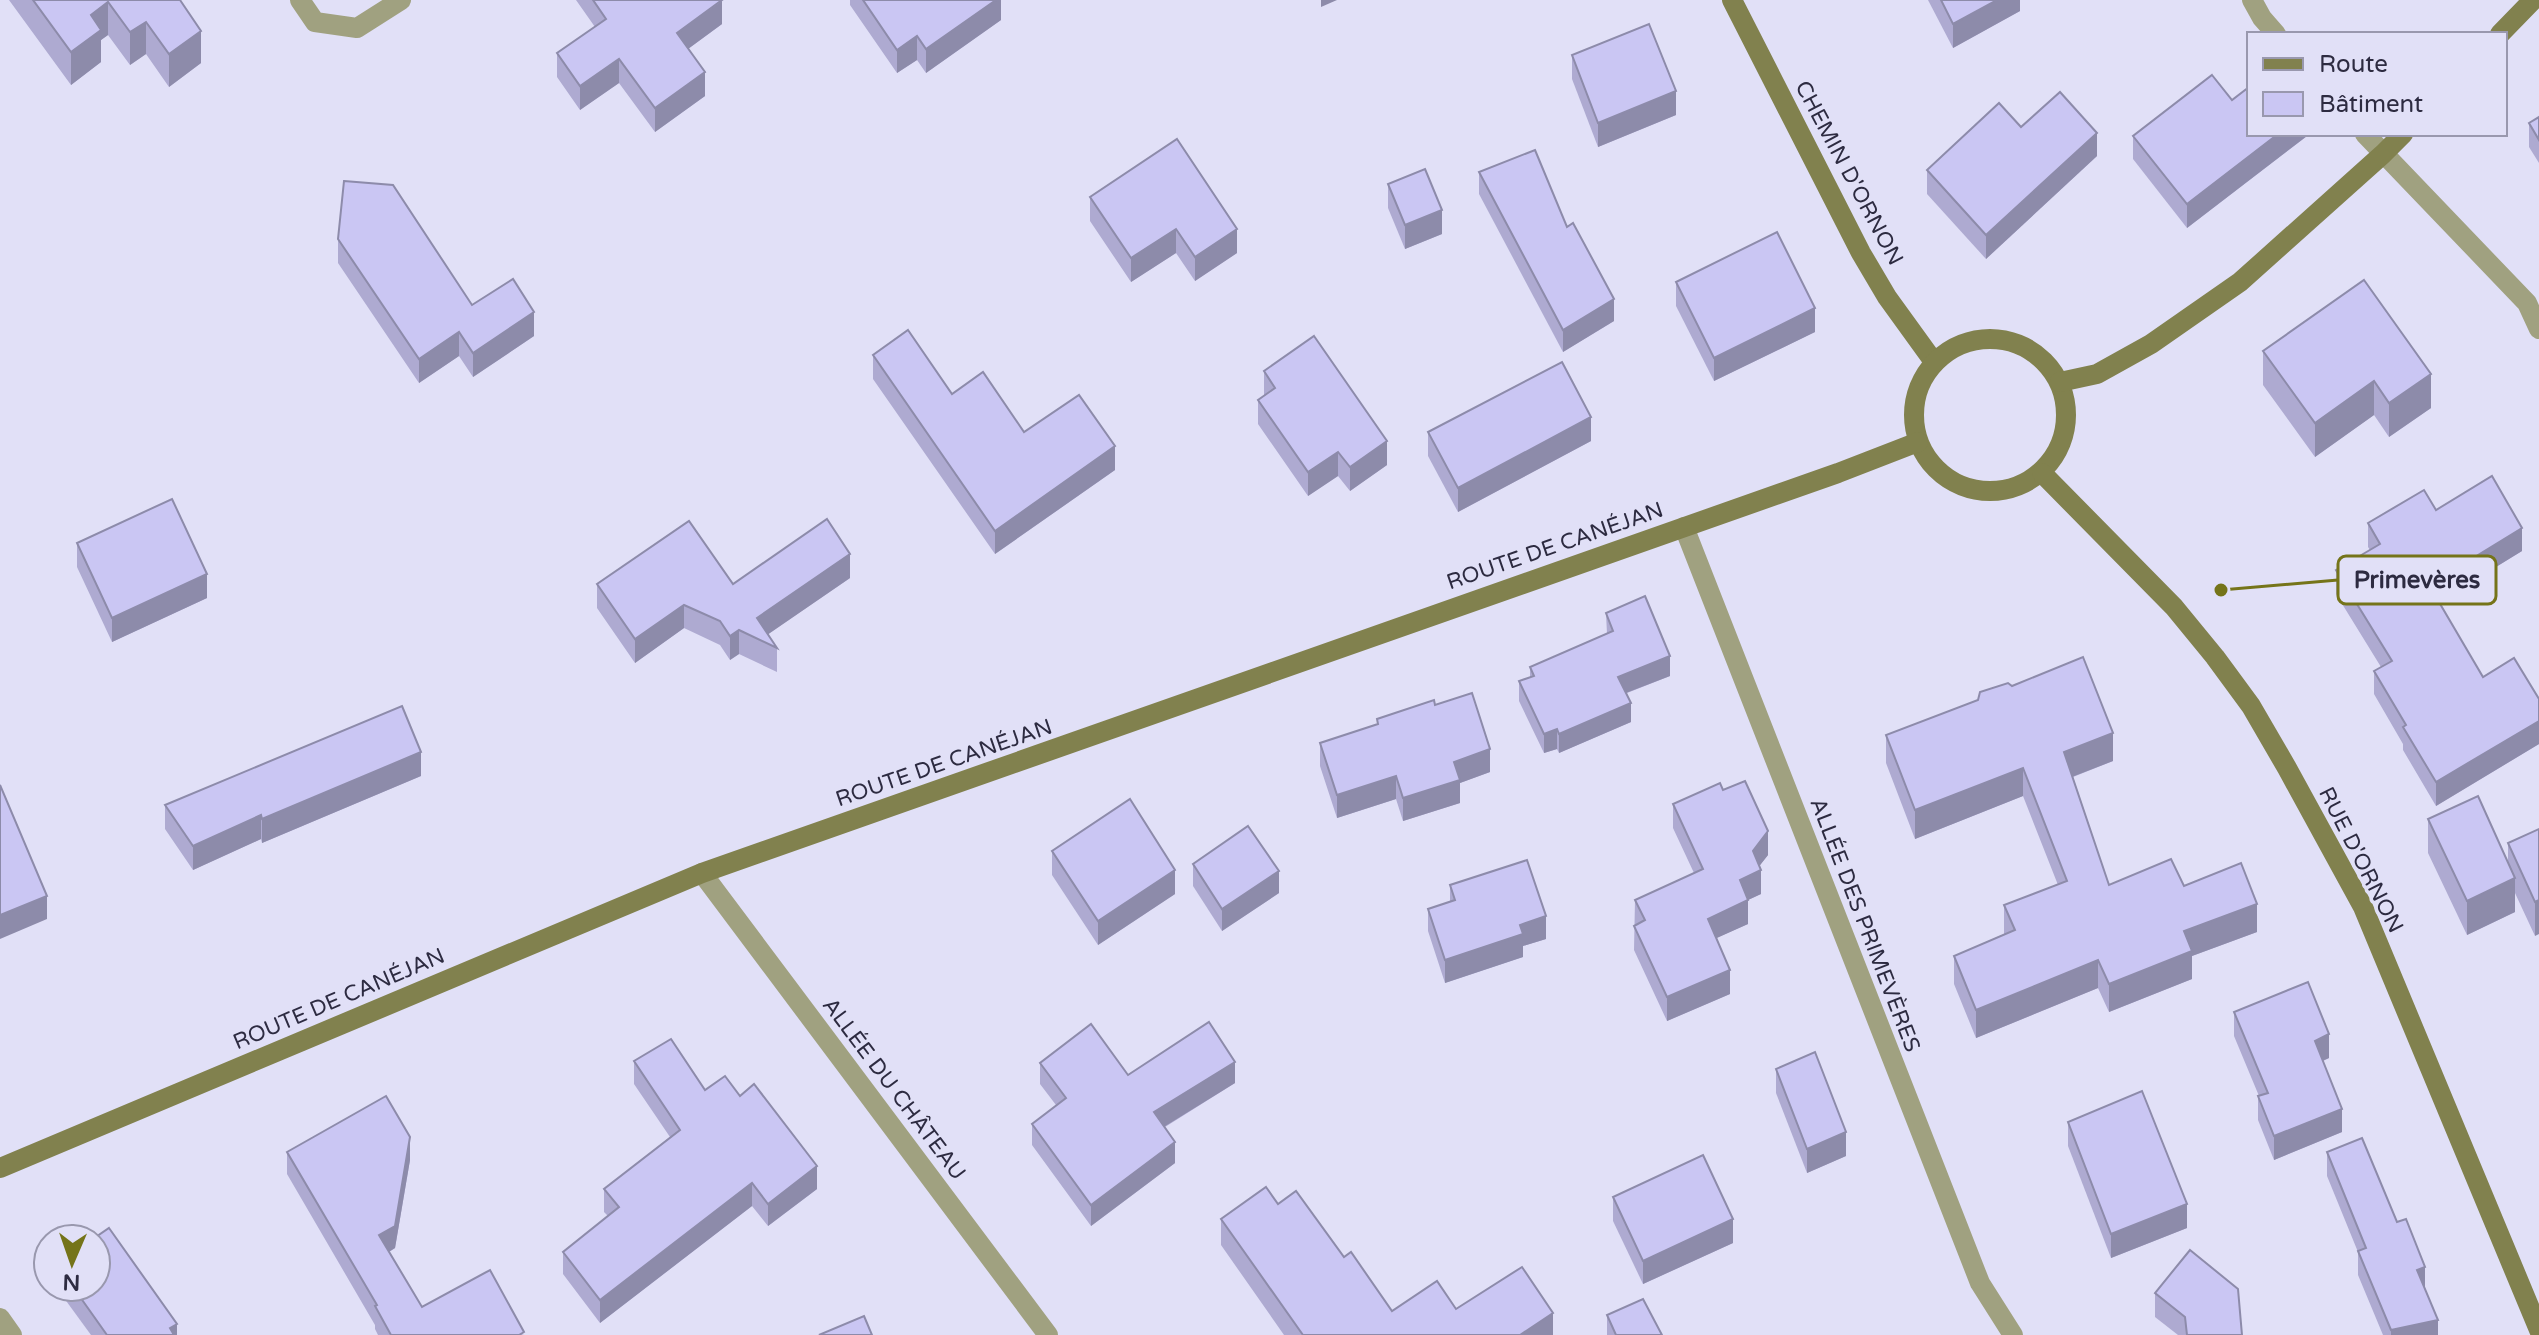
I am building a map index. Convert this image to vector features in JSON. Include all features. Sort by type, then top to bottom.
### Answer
[{"type":"street","points":[[300,0],[315,22],[357,28],[401,0]]},
{"type":"street","name":"CHEMIN D'ORNON","points":[[1732,0],[1861,253],[1887,297],[1934,362]]},
{"type":"street","points":[[2252,0],[2274,32]]},
{"type":"street","points":[[2502,32],[2533,0]]},
{"type":"street","points":[[2367,136],[2527,303],[2539,329]]},
{"type":"street","points":[[2060,382],[2097,374],[2151,344],[2240,282],[2401,136]]},
{"type":"street","points":[[1978,339],[2002,339],[2026,347],[2046,361],[2060,382],[2067,410],[2064,439],[2042,473],[2020,486],[1996,492],[1971,489],[1949,480],[1930,463],[1918,442],[1913,420],[1922,379],[1934,362],[1954,347],[1978,339]]},
{"type":"street","name":"ROUTE DE CANÉJAN","points":[[0,1168],[702,873],[1838,473],[1918,442]]},
{"type":"street","name":"RUE D'ORNON","points":[[2042,473],[2174,607],[2251,706],[2287,768],[2363,907],[2539,1330]]},
{"type":"street","name":"ALLÉE DES PRIMEVÈRES","points":[[1684,527],[1980,1283],[2013,1335]]},
{"type":"street","name":"ALLÉE DU CHÂTEAU","points":[[702,873],[1048,1335]]},
{"type":"street","points":[[0,1318],[12,1335]]},
{"type":"building","points":[[33,0],[180,0],[201,31],[169,54],[146,22],[130,32],[108,2],[91,15],[101,30],[71,52]]},
{"type":"building","points":[[593,0],[722,0],[677,33],[705,72],[655,108],[619,59],[580,86],[557,53],[606,19]]},
{"type":"building","points":[[863,0],[996,0],[926,49],[917,36],[897,50]]},
{"type":"building","points":[[1941,0],[1997,0],[1953,24]]},
{"type":"building","points":[[1649,24],[1676,91],[1598,123],[1572,55]]},
{"type":"building","points":[[2212,75],[2232,100],[2247,89],[2247,136],[2275,136],[2187,204],[2133,136]]},
{"type":"building","points":[[2060,92],[2097,133],[1986,235],[1927,170],[1999,103],[2021,127]]},
{"type":"building","points":[[2539,117],[2539,140],[2529,123]]},
{"type":"building","points":[[1177,139],[1237,229],[1195,257],[1176,229],[1131,258],[1090,197]]},
{"type":"building","points":[[1535,150],[1567,227],[1573,223],[1614,299],[1563,330],[1479,172]]},
{"type":"building","points":[[1425,169],[1442,210],[1405,225],[1388,184]]},
{"type":"building","points":[[344,181],[393,185],[472,305],[513,279],[534,312],[473,353],[459,332],[419,359],[338,239]]},
{"type":"building","points":[[1777,232],[1815,308],[1714,358],[1676,282]]},
{"type":"building","points":[[2364,280],[2431,374],[2389,403],[2374,381],[2315,423],[2263,351]]},
{"type":"building","points":[[908,330],[952,394],[983,372],[1024,432],[1079,395],[1115,446],[995,531],[873,355]]},
{"type":"building","points":[[1314,336],[1387,441],[1350,467],[1338,452],[1308,472],[1258,400],[1275,388],[1264,371]]},
{"type":"building","points":[[1562,362],[1591,417],[1458,488],[1428,432]]},
{"type":"building","points":[[2492,476],[2522,528],[2429,585],[2483,677],[2514,658],[2539,699],[2539,721],[2436,782],[2374,671],[2392,661],[2336,570],[2380,544],[2368,523],[2424,490],[2436,510]]},
{"type":"building","points":[[172,499],[207,574],[112,618],[77,543]]},
{"type":"building","points":[[827,519],[850,554],[757,618],[777,648],[739,630],[730,636],[720,621],[684,605],[635,639],[597,584],[689,521],[733,584]]},
{"type":"building","points":[[1645,596],[1670,656],[1618,677],[1631,703],[1559,734],[1557,729],[1544,734],[1519,681],[1534,676],[1530,667],[1613,631],[1606,613]]},
{"type":"building","points":[[2083,657],[2113,733],[2064,752],[2109,885],[2171,859],[2184,886],[2241,863],[2257,904],[2184,931],[2192,951],[2109,984],[2098,960],[1976,1010],[1954,956],[2015,930],[2004,905],[2067,881],[2023,768],[1915,810],[1886,735],[1978,700],[1980,692],[2008,683],[2012,686]]},
{"type":"building","points":[[1472,693],[1490,749],[1454,762],[1460,780],[1403,798],[1396,776],[1337,795],[1320,743],[1378,724],[1377,719],[1434,700],[1435,705]]},
{"type":"building","points":[[402,706],[421,752],[262,819],[261,815],[193,846],[165,805]]},
{"type":"building","points":[[1745,781],[1768,831],[1753,851],[1761,870],[1740,880],[1748,900],[1708,919],[1730,970],[1667,997],[1634,926],[1645,920],[1635,900],[1703,869],[1673,804],[1720,783],[1723,790]]},
{"type":"building","points":[[0,785],[47,896],[0,915]]},
{"type":"building","points":[[2478,796],[2515,878],[2467,901],[2428,819]]},
{"type":"building","points":[[1130,799],[1175,870],[1098,921],[1052,851]]},
{"type":"building","points":[[1248,826],[1279,871],[1222,909],[1193,864]]},
{"type":"building","points":[[2539,829],[2539,900],[2535,902],[2508,843]]},
{"type":"building","points":[[1527,860],[1546,916],[1520,925],[1523,934],[1445,960],[1428,909],[1455,900],[1450,885]]},
{"type":"building","points":[[2308,982],[2329,1034],[2315,1041],[2342,1109],[2274,1136],[2258,1096],[2268,1093],[2234,1012]]},
{"type":"building","points":[[1209,1022],[1235,1062],[1154,1112],[1175,1142],[1091,1205],[1032,1124],[1066,1098],[1040,1063],[1091,1024],[1128,1075]]},
{"type":"building","points":[[671,1039],[705,1090],[725,1076],[740,1096],[754,1084],[817,1166],[768,1204],[752,1183],[600,1300],[563,1252],[619,1207],[604,1189],[680,1130],[634,1061]]},
{"type":"building","points":[[1815,1052],[1846,1132],[1807,1149],[1776,1069]]},
{"type":"building","points":[[2142,1091],[2187,1204],[2111,1234],[2068,1122]]},
{"type":"building","points":[[386,1096],[410,1137],[395,1226],[379,1235],[422,1307],[490,1270],[524,1332],[519,1335],[391,1335],[377,1305],[287,1152]]},
{"type":"building","points":[[2362,1138],[2397,1222],[2406,1219],[2425,1267],[2417,1270],[2438,1320],[2391,1330],[2358,1251],[2366,1248],[2327,1152]]},
{"type":"building","points":[[1703,1155],[1733,1219],[1643,1261],[1613,1197]]},
{"type":"building","points":[[1266,1187],[1278,1204],[1296,1191],[1344,1257],[1351,1252],[1392,1311],[1437,1281],[1456,1309],[1522,1267],[1553,1313],[1520,1335],[1303,1335],[1221,1219]]},
{"type":"building","points":[[112,1232],[177,1324],[170,1328],[174,1335],[107,1335],[84,1303],[112,1303]]},
{"type":"building","points":[[2190,1250],[2238,1289],[2242,1335],[2187,1335],[2185,1317],[2155,1293]]},
{"type":"building","points":[[1643,1299],[1662,1335],[1616,1335],[1607,1315]]},
{"type":"building","points":[[864,1316],[872,1335],[819,1335]]},
{"type":"place","name":"Primevères","points":[[2221,590]]}]
